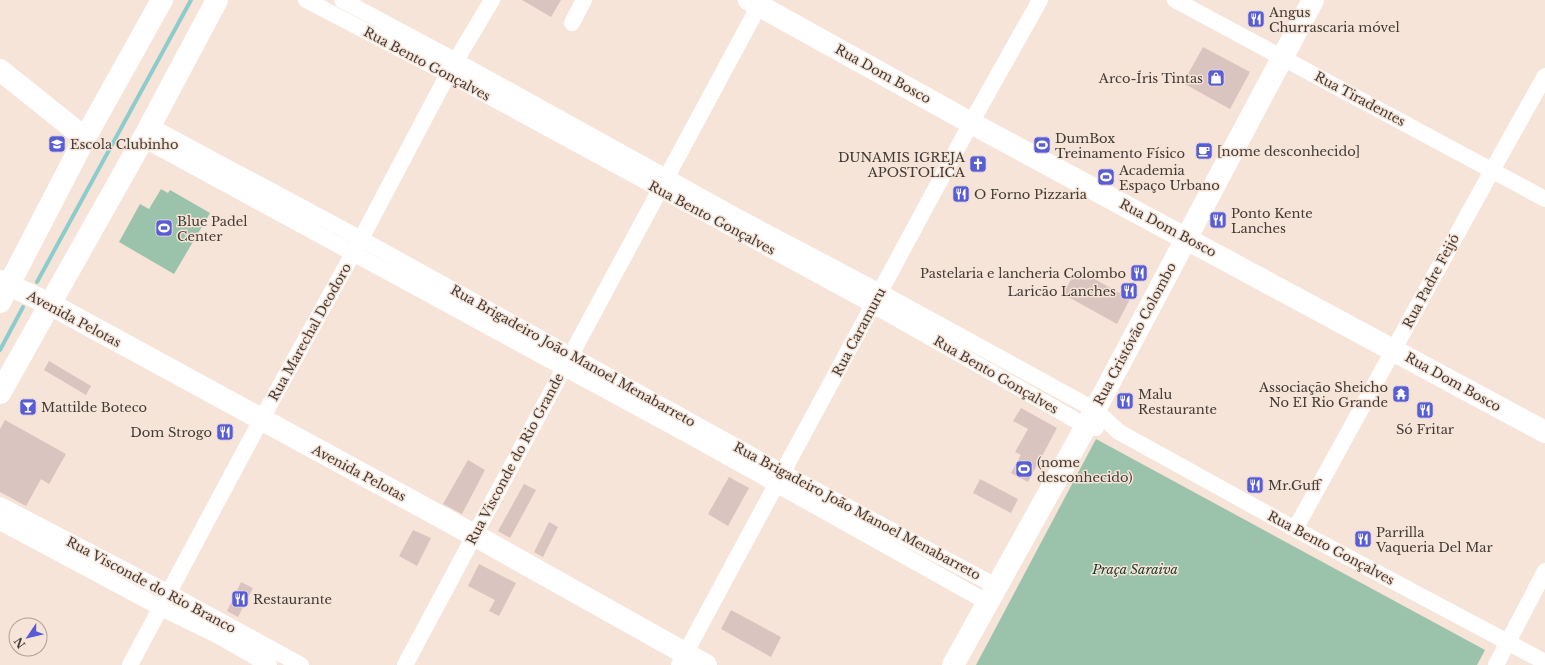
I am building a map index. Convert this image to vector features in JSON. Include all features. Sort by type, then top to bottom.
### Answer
[{"type":"street","points":[[3,289],[162,0]]},
{"type":"street","points":[[0,394],[147,132],[217,0]]},
{"type":"street","name":"Rua Bento Gonçalves","points":[[306,0],[452,68]]},
{"type":"street","name":"Rua Bento Gonçalves","points":[[342,0],[452,68],[519,105],[877,299],[1090,418],[1119,432],[1295,529],[1545,662]]},
{"type":"street","name":"Rua Marechal Deodoro","points":[[130,665],[261,420],[354,253],[452,68],[492,0]]},
{"type":"street","points":[[572,24],[584,0]]},
{"type":"street","name":"Rua Caramuru","points":[[682,660],[971,123],[1040,0]]},
{"type":"street","name":"Rua Tiradentes","points":[[1175,0],[1545,199]]},
{"type":"street","name":"Rua Cristóvão Colombo","points":[[953,665],[991,594],[1090,418],[1281,57],[1313,0]]},
{"type":"street","name":"Rua Dom Bosco","points":[[757,2],[971,123],[1545,432]]},
{"type":"street","name":"Rua Visconde do Rio Grande","points":[[406,665],[474,535],[664,184],[757,2]]},
{"type":"street","points":[[0,70],[85,138]]},
{"type":"street","name":"Rua Padre Feijó","points":[[1295,529],[1545,76]]},
{"type":"street","name":"Rua Brigadeiro João Manoel Menabarreto","points":[[147,132],[361,239],[567,362]]},
{"type":"street","name":"Rua Brigadeiro João Manoel Menabarreto","points":[[147,132],[354,253],[567,362],[700,434],[780,479],[839,521],[991,594]]},
{"type":"street","name":"Avenida Pelotas","points":[[3,289],[50,304],[474,535],[682,660],[706,665]]},
{"type":"street","name":"Rua Brigadeiro João Manoel Menabarreto","points":[[780,479],[848,506],[991,594]]},
{"type":"street","name":"Rua Visconde do Rio Branco","points":[[0,506],[161,608],[222,630]]},
{"type":"street","points":[[839,521],[848,506]]},
{"type":"street","name":"Rua Visconde do Rio Branco","points":[[0,522],[61,546],[169,593],[222,630],[272,661],[301,665]]},
{"type":"street","points":[[1496,665],[1545,571]]},
{"type":"green space","name":"Blue Padel Center","points":[[161,189],[168,193],[170,190],[210,213],[174,274],[119,242],[140,204],[149,209]]},
{"type":"green space","name":"Praça Saraiva","points":[[1096,439],[1485,650],[1477,665],[976,665]]},
{"type":"building","points":[[522,0],[561,0],[551,17]]},
{"type":"building","name":"Arco-Íris Tintas","points":[[1203,47],[1250,72],[1230,109],[1183,83]]},
{"type":"building","points":[[1077,269],[1130,299],[1117,324],[1063,294]]},
{"type":"building","points":[[49,361],[91,386],[86,395],[44,370]]},
{"type":"building","points":[[1021,408],[1057,428],[1028,482],[1011,473],[1021,455],[1015,452],[1028,429],[1013,421]]},
{"type":"building","points":[[5,420],[66,454],[49,484],[41,479],[26,506],[0,492],[0,429]]},
{"type":"building","points":[[468,460],[485,470],[462,514],[443,504]]},
{"type":"building","points":[[729,477],[749,488],[728,526],[708,514]]},
{"type":"building","points":[[980,479],[1018,499],[1011,513],[973,493]]},
{"type":"building","points":[[524,484],[536,490],[510,538],[498,531]]},
{"type":"building","points":[[549,522],[558,527],[543,557],[534,552]]},
{"type":"building","points":[[413,530],[431,538],[417,566],[399,556]]},
{"type":"building","points":[[479,564],[516,583],[499,616],[489,611],[495,600],[468,586]]},
{"type":"building","name":"Restaurante","points":[[241,582],[253,588],[238,617],[227,611]]},
{"type":"building","points":[[731,610],[781,637],[771,657],[721,629]]},
{"type":"waterway","points":[[37,282],[191,0]]},
{"type":"waterway","points":[[0,350],[23,307]]},
{"type":"place","name":"Angus Churrascaria móvel","points":[[1256,19]]},
{"type":"place","name":"Arco-Íris Tintas","points":[[1216,78]]},
{"type":"place","name":"Escola Clubinho","points":[[57,144]]},
{"type":"place","name":"DumBox Treinamento Físico","points":[[1042,145]]},
{"type":"place","name":"[nome desconhecido]","points":[[1204,151]]},
{"type":"place","name":"DUNAMIS IGREJA APOSTOLICA","points":[[978,164]]},
{"type":"place","name":"Academia Espaço Urbano","points":[[1106,177]]},
{"type":"place","name":"O Forno Pizzaria","points":[[961,194]]},
{"type":"place","name":"Ponto Kente Lanches","points":[[1218,220]]},
{"type":"place","name":"Blue Padel Center","points":[[164,228]]},
{"type":"place","name":"Pastelaria e lancheria Colombo","points":[[1139,273]]},
{"type":"place","name":"Laricão Lanches","points":[[1129,291]]},
{"type":"place","name":"Associação Sheicho No EI Rio Grande","points":[[1401,394]]},
{"type":"place","name":"Malu Restaurante","points":[[1125,401]]},
{"type":"place","name":"Mattilde Boteco","points":[[28,407]]},
{"type":"place","name":"Só Fritar","points":[[1425,410]]},
{"type":"place","name":"Dom Strogo","points":[[225,432]]},
{"type":"place","name":"(nome desconhecido)","points":[[1024,469]]},
{"type":"place","name":"Mr.Guff","points":[[1255,485]]},
{"type":"place","name":"Parrilla Vaqueria Del Mar","points":[[1363,539]]},
{"type":"place","name":"Restaurante","points":[[240,599]]}]
